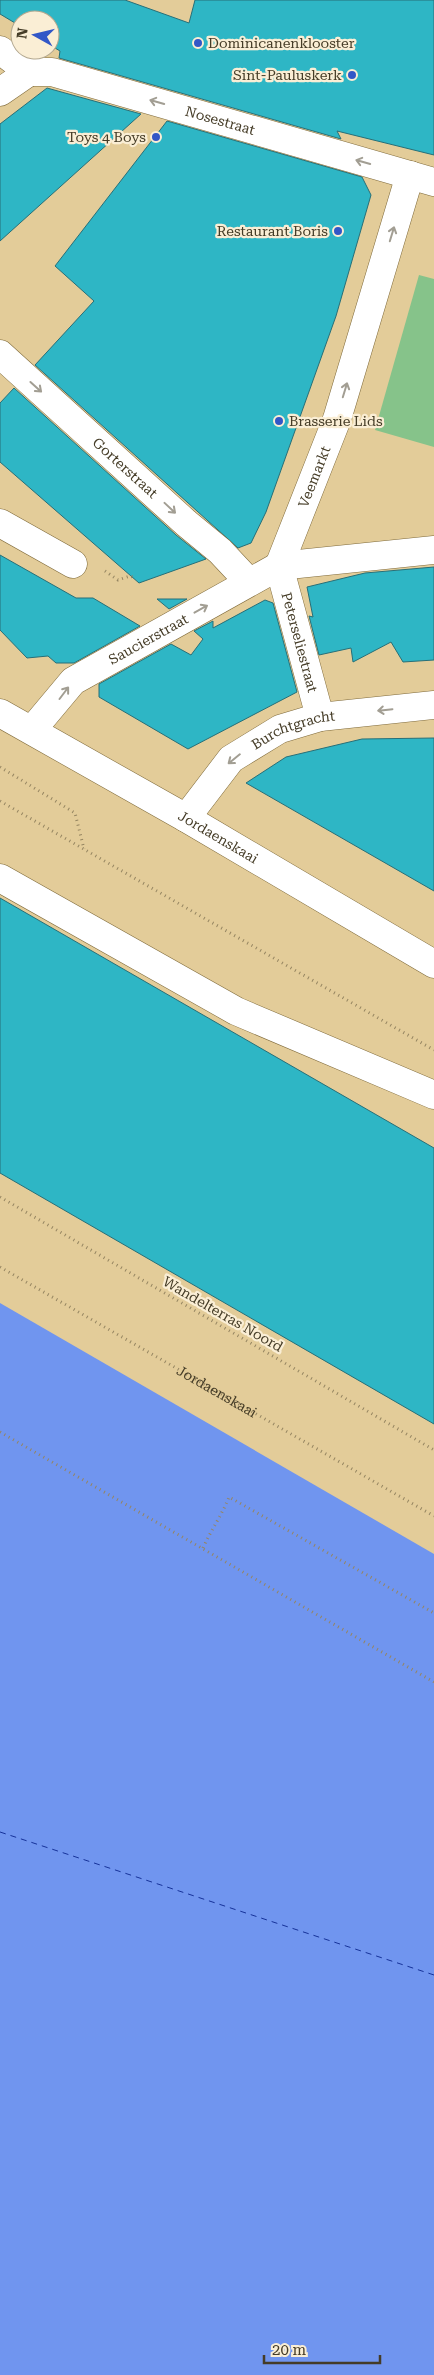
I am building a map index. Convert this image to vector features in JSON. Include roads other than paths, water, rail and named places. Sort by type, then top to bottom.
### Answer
[{"type":"street","points":[[0,50],[29,72],[0,92]]},
{"type":"street","name":"Nosestraat","points":[[29,72],[52,72],[422,178]]},
{"type":"street","name":"Veemarkt","points":[[279,566],[337,418],[422,178]]},
{"type":"street","name":"Gorterstraat","points":[[0,354],[186,523],[220,551],[250,582]]},
{"type":"street","points":[[0,523],[73,564]]},
{"type":"street","points":[[279,566],[434,550]]},
{"type":"street","name":"Saucierstraat","points":[[32,730],[73,681],[279,566]]},
{"type":"street","name":"Peterseliestraat","points":[[279,566],[320,716]]},
{"type":"street","name":"Burchtgracht","points":[[186,818],[231,759],[280,729],[320,716],[434,705]]},
{"type":"street","name":"Jordaenskaai","points":[[0,713],[186,818],[434,964]]},
{"type":"street","points":[[0,878],[236,1011],[434,1095]]},
{"type":"water","points":[[0,1303],[434,1554],[434,2375],[0,2375]]},
{"type":"place","name":"Dominicanenklooster","points":[[198,43]]},
{"type":"place","name":"Sint-Pauluskerk","points":[[352,75]]},
{"type":"place","name":"Toys 4 Boys","points":[[156,137]]},
{"type":"place","name":"Restaurant Boris","points":[[338,231]]},
{"type":"place","name":"Brasserie Lids","points":[[279,421]]}]
